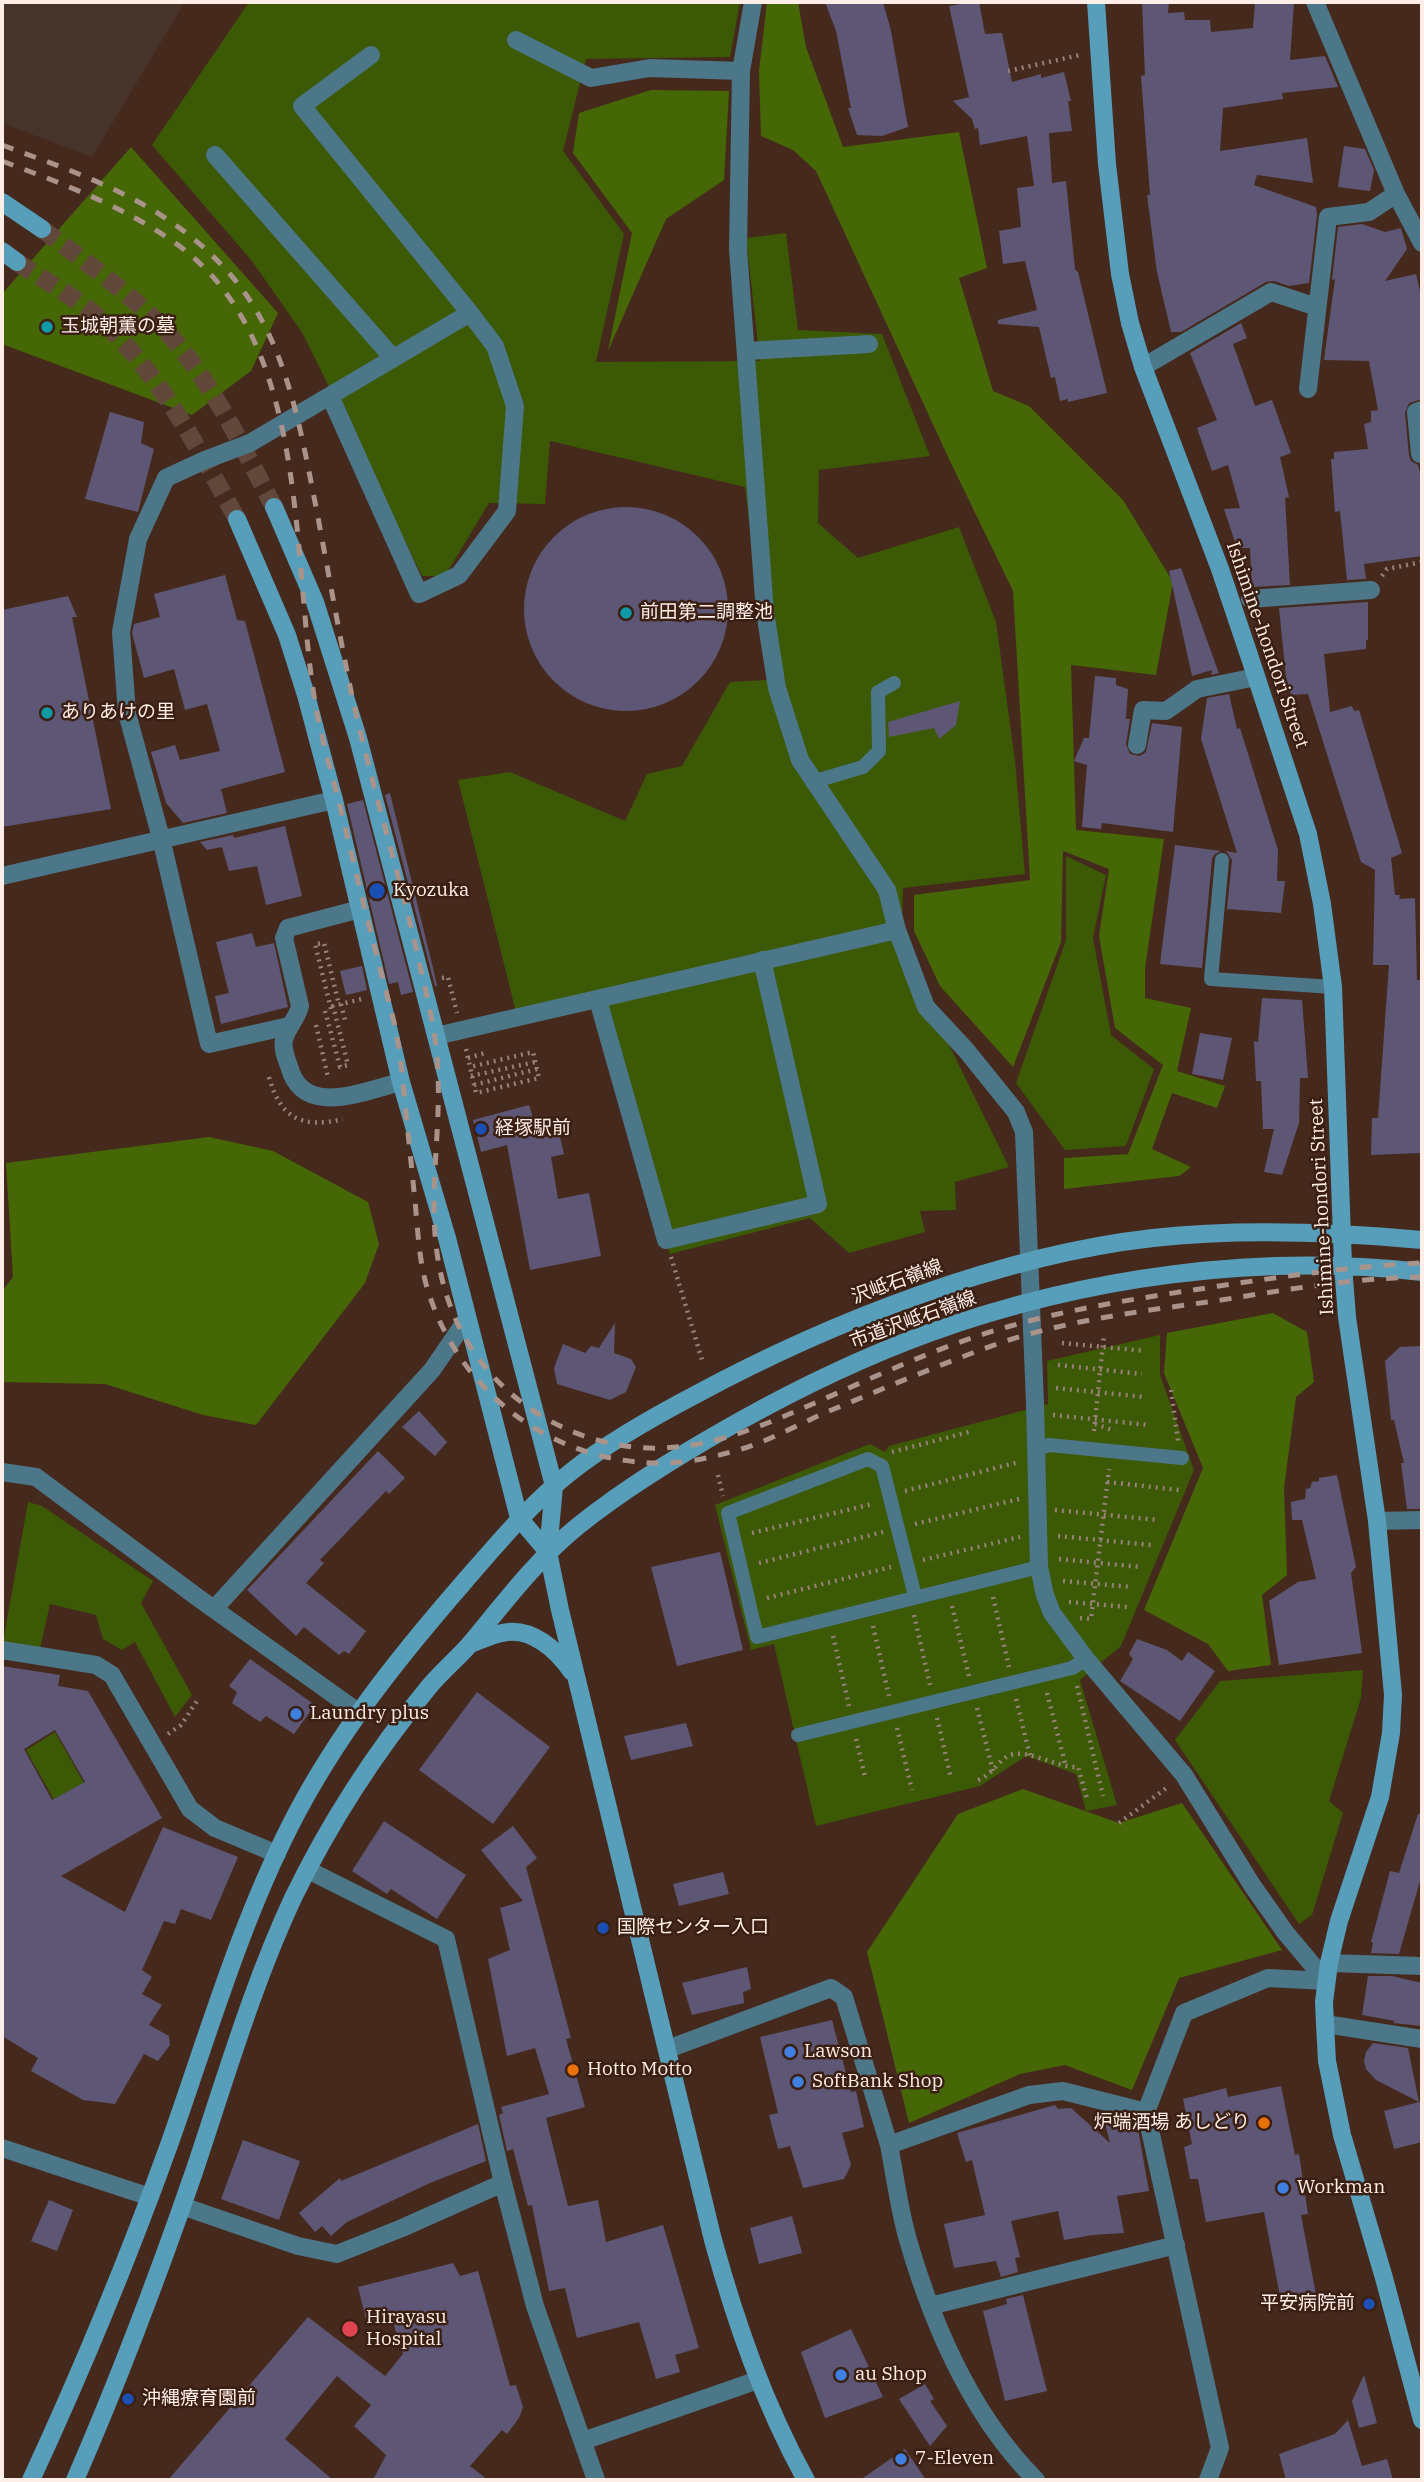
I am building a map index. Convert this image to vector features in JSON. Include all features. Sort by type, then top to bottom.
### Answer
[{"type":"street","points":[[753,2],[741,71],[738,249],[765,612],[777,688],[786,721],[800,760],[812,782],[887,890],[897,930],[926,1007],[966,1050],[1016,1112],[1024,1132],[1037,1453],[1046,1563],[1045,1595],[1052,1613],[1079,1663],[1184,1775],[1284,1932],[1327,1972]]},
{"type":"street","name":"Ishimine-hondori Street","points":[[1096,2],[1113,220],[1125,299],[1143,367],[1220,569],[1308,834],[1322,904],[1333,987],[1340,1233],[1347,1317],[1377,1521],[1391,1660],[1391,1733],[1380,1797],[1339,1921],[1327,1972],[1327,2061],[1342,2135],[1422,2420]]},
{"type":"street","points":[[1315,2],[1396,194],[1422,243]]},
{"type":"street","points":[[516,40],[591,78],[650,68],[741,71]]},
{"type":"street","points":[[330,396],[419,594],[459,575],[507,511],[515,406],[495,346],[302,106],[370,55]]},
{"type":"street","points":[[215,155],[393,358]]},
{"type":"street","points":[[1308,389],[1328,217],[1369,212],[1396,194]]},
{"type":"street","points":[[2,202],[42,229]]},
{"type":"street","points":[[2,251],[17,262]]},
{"type":"street","points":[[1143,367],[1271,292],[1317,307]]},
{"type":"street","points":[[289,1026],[209,1044],[161,838],[127,713],[121,632],[138,539],[166,478],[250,443],[470,313]]},
{"type":"street","points":[[747,351],[869,344]]},
{"type":"street","points":[[1420,454],[1416,412],[1422,410]]},
{"type":"street","points":[[274,507],[315,602],[358,738],[554,1486],[548,1552],[575,1678],[713,2240],[726,2288],[771,2414],[806,2480]]},
{"type":"street","points":[[237,519],[287,635],[306,695],[334,800],[401,1082],[447,1238],[519,1518],[548,1552]]},
{"type":"street","points":[[1250,599],[1371,590]]},
{"type":"street","points":[[1138,745],[1143,710],[1166,711],[1197,689],[1256,677]]},
{"type":"street","points":[[2,876],[334,800]]},
{"type":"street","points":[[360,909],[288,928],[284,938],[300,1006],[298,1016],[289,1026],[283,1046],[292,1079],[304,1093],[328,1100],[401,1082]]},
{"type":"street","points":[[436,1037],[897,930]]},
{"type":"street","points":[[598,1000],[666,1240],[818,1204],[762,960]]},
{"type":"street","name":"沢岻石嶺線","points":[[32,2480],[94,2340],[150,2197],[236,1953],[277,1854],[318,1775],[358,1712],[403,1653],[519,1518],[554,1486],[598,1451],[713,1385],[818,1336],[927,1293],[1058,1255],[1119,1242],[1204,1234],[1340,1233],[1422,1240]]},
{"type":"street","name":"市道沢岻石嶺線","points":[[75,2480],[158,2275],[255,1994],[284,1919],[308,1870],[358,1784],[393,1733],[430,1685],[469,1645],[548,1552],[613,1499],[708,1439],[842,1369],[930,1333],[1045,1299],[1147,1279],[1215,1270],[1289,1265],[1343,1265],[1422,1272]]},
{"type":"street","points":[[214,1609],[432,1370],[467,1319]]},
{"type":"street","points":[[2,1472],[36,1477],[358,1712]]},
{"type":"street","points":[[1377,1521],[1422,1520]]},
{"type":"street","points":[[469,1645],[503,1632],[524,1633],[541,1640],[552,1649],[564,1660],[575,1678]]},
{"type":"street","points":[[2,1650],[96,1665],[112,1675],[190,1809],[215,1828],[277,1854]]},
{"type":"street","points":[[308,1870],[446,1939],[503,2183],[535,2306],[596,2480]]},
{"type":"street","points":[[1208,2480],[1220,2448],[1146,2112],[1184,2013],[1268,1978],[1422,1966]]},
{"type":"street","points":[[668,2049],[831,1988],[844,1997],[889,2145],[908,2238],[947,2351],[982,2410],[1024,2468],[1036,2480]]},
{"type":"street","points":[[1325,2024],[1422,2039]]},
{"type":"street","points":[[889,2145],[1029,2095],[1063,2091],[1146,2112]]},
{"type":"street","points":[[2,2148],[150,2197]]},
{"type":"street","points":[[182,2206],[299,2246],[337,2254],[503,2183]]},
{"type":"street","points":[[930,2306],[1176,2245]]},
{"type":"street","points":[[583,2441],[758,2380]]},
{"type":"lane","points":[[812,782],[863,767],[879,751],[878,692],[894,683]]},
{"type":"lane","points":[[1222,860],[1211,979],[1333,987]]},
{"type":"lane","points":[[1037,1453],[1049,1445],[1182,1458]]},
{"type":"lane","points":[[915,1596],[882,1466],[868,1460],[728,1513],[757,1637],[1046,1563]]},
{"type":"lane","points":[[798,1735],[1043,1675],[1079,1663]]},
{"type":"path","points":[[1008,71],[1081,55]]},
{"type":"path","points":[[1371,590],[1387,569],[1422,562]]},
{"type":"path","points":[[314,938],[326,935]]},
{"type":"path","points":[[334,1008],[324,943],[315,944],[334,1008],[348,1065],[340,1067],[334,1008]]},
{"type":"path","points":[[318,1003],[321,1012],[355,1003]]},
{"type":"path","points":[[334,1008],[346,1024]]},
{"type":"path","points":[[315,1023],[329,1078],[340,1075]]},
{"type":"path","points":[[468,1058],[488,1052]]},
{"type":"path","points":[[470,1067],[533,1052],[537,1069],[539,1078],[476,1093]]},
{"type":"path","points":[[470,1077],[535,1062]]},
{"type":"path","points":[[472,1085],[537,1069]]},
{"type":"path","points":[[666,1240],[702,1360]]},
{"type":"path","points":[[1092,1449],[1104,1334]]},
{"type":"path","points":[[1062,1343],[1145,1351]]},
{"type":"path","points":[[1058,1365],[1142,1374]]},
{"type":"path","points":[[1056,1388],[1145,1397]]},
{"type":"path","points":[[1171,1390],[1175,1430],[1182,1458]]},
{"type":"path","points":[[1052,1415],[1149,1425]]},
{"type":"path","points":[[882,1466],[891,1452],[969,1432]]},
{"type":"path","points":[[1077,1618],[1091,1619],[1111,1451]]},
{"type":"path","points":[[734,1537],[890,1497],[1037,1453]]},
{"type":"path","points":[[1107,1482],[1179,1490]]},
{"type":"path","points":[[1051,1510],[1159,1520]]},
{"type":"path","points":[[1050,1535],[1151,1545]]},
{"type":"path","points":[[1046,1563],[1098,1562],[1141,1567]]},
{"type":"path","points":[[1055,1581],[1132,1587]]},
{"type":"path","points":[[1066,1602],[1128,1607]]},
{"type":"path","points":[[829,1618],[865,1777]]},
{"type":"path","points":[[1079,1663],[1103,1796]]},
{"type":"path","points":[[1043,1675],[1066,1767]]},
{"type":"path","points":[[153,1744],[181,1726],[199,1698]]},
{"type":"path","points":[[978,1780],[986,1777],[1008,1756],[1023,1752],[1066,1767],[1077,1766],[1088,1802]]},
{"type":"path","points":[[1119,1823],[1184,1775]]},
{"type":"shaded area","points":[[2,2],[185,2],[92,157],[2,123]]},
{"type":"green space","points":[[249,2],[740,2],[730,57],[586,59],[563,151],[624,234],[596,362],[760,361],[746,238],[786,233],[798,330],[882,334],[930,456],[819,470],[818,523],[858,558],[959,527],[996,622],[1015,761],[1025,874],[903,888],[901,947],[1009,1167],[955,1182],[956,1210],[920,1211],[925,1232],[849,1253],[810,1218],[670,1254],[605,991],[516,1012],[458,780],[510,772],[625,821],[647,774],[682,766],[730,682],[768,680],[745,487],[550,441],[545,504],[489,503],[445,576],[422,576],[303,334],[252,261],[152,145]]},
{"type":"green space","points":[[767,2],[798,2],[806,47],[843,147],[959,132],[987,268],[959,278],[993,391],[1029,406],[1123,500],[1173,582],[1156,675],[1071,665],[1076,830],[1164,839],[1145,968],[1145,998],[1191,1008],[1177,1071],[1225,1086],[1217,1108],[1172,1093],[1152,1149],[1191,1167],[1179,1176],[1064,1189],[1064,1158],[1128,1154],[1163,1065],[1115,1028],[1099,936],[1109,869],[1063,851],[1061,942],[1013,1067],[940,986],[914,931],[914,895],[1030,880],[1013,591],[816,171],[793,150],[761,136],[759,71]]},
{"type":"green space","points":[[651,90],[729,91],[724,180],[666,219],[608,351],[632,233],[573,153],[579,113]]},
{"type":"green space","points":[[131,147],[278,313],[251,371],[192,415],[2,344],[2,294]]},
{"type":"green space","points":[[1066,856],[1106,875],[1093,938],[1111,1035],[1154,1069],[1126,1146],[1065,1150],[1016,1083],[1066,940]]},
{"type":"green space","points":[[209,1137],[273,1151],[368,1202],[379,1244],[365,1283],[256,1425],[203,1415],[105,1384],[2,1382],[2,1291],[13,1277],[6,1163]]},
{"type":"green space","points":[[1273,1313],[1307,1332],[1314,1382],[1296,1397],[1284,1488],[1287,1575],[1262,1595],[1271,1665],[1228,1671],[1208,1644],[1144,1610],[1203,1468],[1164,1373],[1167,1333]]},
{"type":"green space","points":[[1160,1335],[1160,1375],[1194,1470],[1121,1646],[1080,1680],[1117,1805],[1086,1811],[1076,1774],[1026,1756],[980,1786],[816,1826],[774,1644],[751,1650],[715,1505],[870,1444],[885,1452],[889,1446],[1048,1404],[1047,1361]]},
{"type":"green space","points":[[28,1502],[42,1506],[153,1581],[141,1603],[192,1695],[175,1717],[135,1642],[122,1650],[103,1639],[96,1615],[50,1604],[40,1649],[3,1642]]},
{"type":"green space","points":[[1363,1670],[1361,1698],[1329,1801],[1343,1813],[1312,1915],[1299,1924],[1175,1740],[1220,1681]]},
{"type":"green space","points":[[55,1732],[96,1804],[66,1821],[26,1750]]},
{"type":"green space","points":[[1023,1789],[1119,1823],[1182,1803],[1282,1950],[1179,1978],[1132,2090],[1065,2065],[1020,2074],[909,2123],[867,1952],[958,1814]]},
{"type":"building","points":[[825,2],[883,2],[891,31],[908,127],[882,136],[857,135],[848,108],[851,108],[836,31]]},
{"type":"building","points":[[979,2],[985,34],[1002,33],[1012,82],[1041,74],[1041,78],[1064,72],[1071,101],[1068,101],[1072,131],[1049,133],[1052,183],[1066,181],[1075,269],[1078,272],[1107,393],[1068,402],[1068,399],[1060,401],[1055,377],[1051,378],[1039,327],[998,324],[998,320],[1037,310],[1025,261],[1003,264],[999,231],[1021,227],[1017,188],[1034,186],[1027,136],[980,145],[978,128],[975,129],[972,119],[953,101],[969,97],[949,6]]},
{"type":"building","points":[[1142,2],[1169,2],[1168,13],[1184,12],[1185,20],[1210,20],[1211,32],[1253,28],[1255,2],[1294,2],[1290,60],[1325,56],[1338,87],[1282,93],[1283,99],[1223,108],[1220,151],[1307,138],[1313,183],[1257,175],[1254,185],[1316,207],[1309,283],[1289,286],[1274,281],[1266,282],[1181,332],[1171,332],[1157,272],[1147,195],[1150,195],[1141,76],[1145,75]]},
{"type":"building","points":[[1344,146],[1365,149],[1374,170],[1370,191],[1338,187]]},
{"type":"building","points":[[1362,224],[1385,232],[1401,228],[1407,249],[1385,281],[1416,274],[1422,300],[1422,399],[1409,403],[1405,413],[1409,456],[1411,461],[1418,465],[1422,482],[1422,556],[1364,564],[1366,579],[1347,580],[1340,511],[1335,512],[1331,459],[1334,459],[1334,452],[1368,449],[1364,424],[1371,422],[1371,411],[1378,410],[1369,361],[1324,360],[1335,279],[1332,280],[1338,227]]},
{"type":"building","points":[[1241,323],[1247,338],[1233,344],[1255,406],[1272,400],[1291,453],[1280,457],[1289,497],[1285,498],[1290,585],[1252,587],[1250,548],[1237,548],[1224,509],[1240,508],[1228,465],[1212,471],[1197,428],[1217,420],[1190,353]]},
{"type":"building","points":[[110,412],[144,422],[141,443],[154,449],[138,512],[85,499]]},
{"type":"building","name":"前田第二調整池","points":[[626,507],[665,515],[683,524],[698,537],[711,552],[720,570],[728,609],[720,648],[711,666],[698,681],[683,694],[665,703],[626,711],[587,703],[569,694],[554,681],[541,666],[532,648],[524,609],[532,570],[541,552],[554,537],[569,524],[587,515]]},
{"type":"building","points":[[1181,568],[1219,673],[1211,675],[1212,670],[1192,676],[1169,571]]},
{"type":"building","points":[[225,575],[237,620],[245,621],[285,772],[221,789],[227,813],[183,823],[166,803],[151,752],[175,745],[180,760],[220,751],[207,704],[185,710],[174,669],[144,678],[132,633],[134,624],[160,617],[154,594]]},
{"type":"building","name":"ありあけの里","points":[[68,596],[77,617],[72,617],[111,809],[2,827],[2,610]]},
{"type":"building","points":[[1368,602],[1366,649],[1324,654],[1330,712],[1352,706],[1354,711],[1359,710],[1402,853],[1391,858],[1395,895],[1400,895],[1399,899],[1415,898],[1417,980],[1420,980],[1422,989],[1422,1153],[1371,1155],[1372,1118],[1378,1118],[1389,965],[1373,965],[1375,870],[1361,862],[1308,694],[1291,695],[1286,677],[1279,608]]},
{"type":"building","points":[[1095,676],[1116,678],[1116,685],[1128,689],[1126,719],[1130,719],[1126,744],[1130,754],[1140,756],[1146,752],[1152,723],[1182,727],[1173,832],[1102,823],[1101,829],[1082,827],[1087,765],[1074,761],[1084,738],[1089,738]]},
{"type":"building","points":[[1229,694],[1237,729],[1240,728],[1278,850],[1277,881],[1285,881],[1281,913],[1227,909],[1232,860],[1226,851],[1237,853],[1201,739],[1207,698]]},
{"type":"building","points":[[960,701],[956,725],[939,739],[934,728],[889,737],[888,722]]},
{"type":"building","points":[[390,793],[437,986],[385,795]]},
{"type":"building","points":[[363,800],[413,992],[401,995],[398,982],[389,984],[347,804]]},
{"type":"building","points":[[285,826],[302,896],[266,905],[257,866],[229,871],[222,847],[207,850],[200,842],[233,835],[234,838]]},
{"type":"building","points":[[1175,845],[1221,851],[1212,859],[1202,968],[1160,964]]},
{"type":"building","points":[[252,933],[256,947],[274,943],[288,1007],[221,1024],[215,996],[229,993],[216,942]]},
{"type":"building","points":[[362,966],[367,990],[346,995],[340,971]]},
{"type":"building","points":[[1262,998],[1302,1000],[1308,1078],[1300,1078],[1299,1123],[1282,1175],[1264,1172],[1274,1129],[1263,1129],[1261,1081],[1256,1081],[1254,1041],[1258,1042]]},
{"type":"building","points":[[1200,1033],[1232,1038],[1223,1080],[1192,1074]]},
{"type":"building","points":[[529,1105],[539,1137],[560,1137],[564,1154],[551,1157],[558,1199],[589,1193],[601,1256],[530,1270],[507,1145],[481,1152],[473,1120]]},
{"type":"building","points":[[615,1323],[614,1353],[631,1359],[636,1367],[626,1392],[610,1400],[557,1384],[554,1368],[563,1344],[585,1353],[591,1346],[599,1348]]},
{"type":"building","points":[[1422,1346],[1422,1509],[1407,1509],[1401,1463],[1404,1463],[1394,1420],[1391,1420],[1385,1361],[1400,1347]]},
{"type":"building","points":[[419,1411],[447,1442],[435,1456],[402,1427]]},
{"type":"building","points":[[378,1451],[405,1478],[389,1494],[386,1491],[320,1560],[324,1563],[306,1583],[366,1631],[349,1654],[344,1651],[339,1655],[304,1627],[296,1636],[247,1590]]},
{"type":"building","points":[[1337,1475],[1356,1567],[1351,1573],[1362,1653],[1279,1665],[1269,1601],[1298,1582],[1316,1579],[1302,1520],[1292,1520],[1291,1502],[1305,1499],[1306,1489],[1310,1488],[1312,1482]]},
{"type":"building","points":[[720,1552],[743,1650],[677,1666],[651,1567]]},
{"type":"building","points":[[1137,1639],[1167,1650],[1182,1661],[1188,1652],[1215,1671],[1180,1721],[1120,1681],[1133,1659],[1129,1654]]},
{"type":"building","points":[[250,1659],[315,1705],[294,1734],[266,1716],[260,1722],[232,1703],[237,1692],[229,1686]]},
{"type":"building","points":[[2,1666],[60,1675],[58,1686],[88,1691],[162,1818],[61,1876],[125,1912],[163,1827],[238,1857],[211,1920],[181,1909],[175,1924],[164,1921],[142,1970],[152,1977],[142,1994],[162,2005],[149,2025],[169,2036],[170,2045],[158,2061],[144,2054],[115,2104],[83,2100],[31,2071],[38,2058],[2,2036]],"holes":[[[55,1730],[85,1782],[52,1800],[24,1749]]]},
{"type":"building","points":[[477,1692],[550,1747],[493,1824],[419,1770]]},
{"type":"building","points":[[686,1723],[693,1746],[631,1760],[624,1736]]},
{"type":"building","points":[[1418,1814],[1422,1814],[1422,1874],[1399,1954],[1371,1953],[1371,1942],[1390,1871],[1399,1873]]},
{"type":"building","points":[[384,1821],[466,1875],[437,1919],[391,1889],[387,1894],[352,1871]]},
{"type":"building","points":[[513,1826],[537,1858],[526,1867],[571,2038],[566,2039],[585,2107],[546,2118],[568,2206],[598,2200],[606,2242],[663,2225],[699,2348],[675,2355],[680,2372],[656,2379],[639,2322],[577,2338],[565,2288],[549,2291],[532,2205],[528,2206],[513,2149],[507,2151],[499,2115],[503,2113],[501,2107],[549,2094],[535,2048],[507,2056],[488,1959],[510,1950],[500,1908],[523,1901],[481,1850]]},
{"type":"building","points":[[723,1872],[729,1894],[679,1906],[673,1884]]},
{"type":"building","points":[[747,1967],[751,1989],[743,1992],[744,2003],[692,2015],[682,1983]]},
{"type":"building","points":[[1368,1976],[1392,1976],[1422,1983],[1422,2026],[1393,2023],[1395,2021],[1362,2015]]},
{"type":"building","points":[[832,2020],[851,2092],[856,2091],[864,2127],[842,2133],[851,2165],[844,2179],[803,2188],[790,2146],[778,2149],[769,2115],[778,2113],[760,2037]]},
{"type":"building","points":[[1373,2043],[1408,2048],[1419,2102],[1376,2080],[1366,2069],[1366,2052]]},
{"type":"building","points":[[1281,2086],[1295,2155],[1299,2154],[1308,2214],[1301,2215],[1317,2300],[1282,2307],[1264,2212],[1206,2222],[1198,2179],[1190,2179],[1184,2147],[1192,2144],[1183,2099],[1226,2088],[1228,2097]]},
{"type":"building","points":[[1422,2101],[1422,2142],[1394,2149],[1384,2111]]},
{"type":"building","points":[[1055,2105],[1058,2109],[1071,2108],[1110,2143],[1103,2115],[1133,2123],[1138,2129],[1149,2191],[1117,2196],[1124,2233],[1064,2240],[1058,2211],[1011,2221],[1020,2257],[1015,2258],[1018,2272],[1001,2277],[996,2261],[954,2268],[944,2224],[985,2215],[972,2160],[966,2162],[957,2133]]},
{"type":"building","points":[[478,2124],[486,2161],[430,2183],[347,2222],[331,2236],[322,2226],[315,2232],[299,2213],[340,2178],[341,2181]]},
{"type":"building","points":[[243,2140],[300,2161],[279,2220],[221,2199]]},
{"type":"building","points":[[49,2200],[73,2210],[57,2251],[31,2241]]},
{"type":"building","points":[[792,2216],[802,2253],[759,2264],[750,2228]]},
{"type":"building","points":[[453,2263],[460,2276],[478,2271],[510,2386],[516,2385],[523,2407],[519,2418],[507,2434],[502,2430],[470,2466],[488,2480],[373,2480],[386,2455],[354,2426],[371,2405],[337,2376],[285,2439],[333,2480],[168,2480],[308,2317],[385,2376],[403,2354],[391,2316],[367,2323],[358,2287]]},
{"type":"building","points":[[1023,2295],[1047,2391],[1005,2401],[983,2311],[1007,2304],[1006,2299]]},
{"type":"building","name":"au Shop","points":[[851,2329],[883,2397],[825,2418],[801,2352]]},
{"type":"building","points":[[1364,2375],[1377,2423],[1359,2428],[1352,2401]]},
{"type":"building","points":[[925,2384],[934,2399],[930,2401],[947,2426],[930,2446],[899,2399]]},
{"type":"building","points":[[1348,2420],[1362,2466],[1387,2459],[1393,2480],[1286,2480],[1279,2454],[1335,2434]]},
{"type":"building","name":"7-Eleven","points":[[905,2449],[926,2480],[860,2480]]},
{"type":"tunnel","points":[[42,229],[126,294],[172,337],[221,407],[274,507]]},
{"type":"tunnel","points":[[17,262],[93,313],[137,358],[174,409],[237,519]]},
{"type":"railway","points":[[2,145],[124,194],[179,228],[205,248],[229,273],[248,298],[277,354],[288,384],[304,446],[352,696],[409,920],[432,1023],[438,1081],[434,1217],[444,1285],[456,1320],[469,1345],[486,1368],[528,1407],[578,1434],[605,1442],[633,1447],[681,1447],[750,1430],[935,1352],[983,1334],[1033,1320],[1112,1303],[1244,1282],[1346,1269],[1422,1263]]},
{"type":"railway","points":[[2,161],[115,207],[178,245],[222,287],[253,338],[274,396],[288,458],[318,720],[400,1054],[423,1271],[444,1330],[464,1362],[488,1391],[516,1415],[547,1435],[581,1450],[617,1459],[656,1463],[691,1461],[758,1443],[953,1360],[1050,1329],[1078,1322],[1318,1285],[1422,1277]]},
{"type":"place","name":"玉城朝薫の墓","points":[[47,327]]},
{"type":"place","name":"前田第二調整池","points":[[626,613]]},
{"type":"place","name":"ありあけの里","points":[[47,713]]},
{"type":"place","name":"Kyozuka","points":[[377,891]]},
{"type":"place","name":"経塚駅前","points":[[481,1129]]},
{"type":"place","name":"Laundry plus","points":[[296,1714]]},
{"type":"place","name":"国際センター入口","points":[[603,1928]]},
{"type":"place","name":"Lawson","points":[[790,2052]]},
{"type":"place","name":"Hotto Motto","points":[[573,2070]]},
{"type":"place","name":"SoftBank Shop","points":[[798,2082]]},
{"type":"place","name":"炉端酒場 あしどり","points":[[1264,2123]]},
{"type":"place","name":"Workman","points":[[1283,2188]]},
{"type":"place","name":"平安病院前","points":[[1369,2304]]},
{"type":"place","name":"Hirayasu Hospital","points":[[350,2329]]},
{"type":"place","name":"au Shop","points":[[841,2375]]},
{"type":"place","name":"沖縄療育園前","points":[[128,2399]]},
{"type":"place","name":"7-Eleven","points":[[901,2459]]}]
